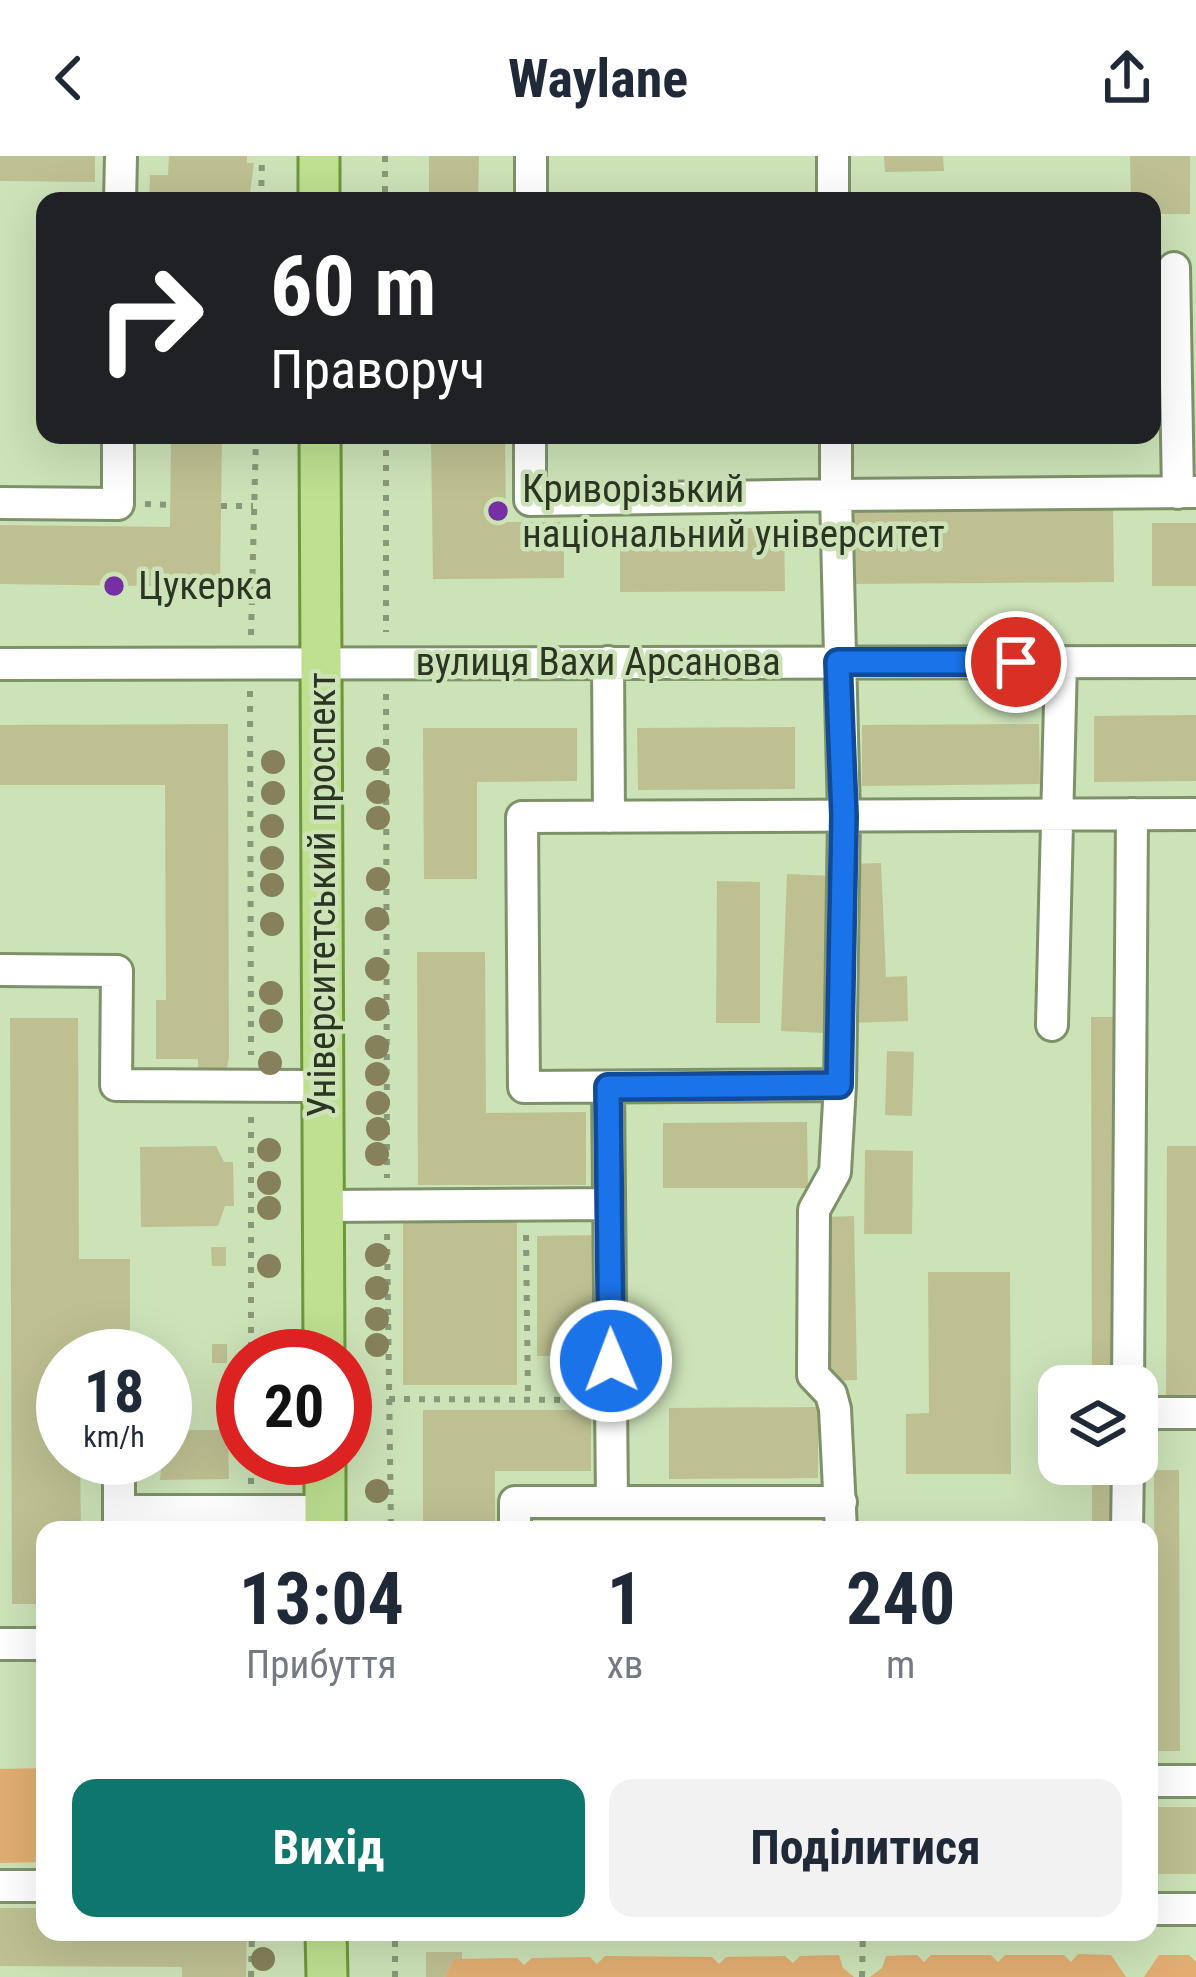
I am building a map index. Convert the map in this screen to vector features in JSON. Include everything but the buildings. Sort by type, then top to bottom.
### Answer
[{"type":"main road","points":[[319,156],[319,192]]},
{"type":"main road","name":"Університетський проспект","points":[[320,444],[324,1329]]},
{"type":"main road","points":[[325,1485],[325,1521]]},
{"type":"main road","points":[[326,1941],[327,1977]]},
{"type":"street","points":[[120,192],[121,156]]},
{"type":"street","points":[[531,156],[531,192]]},
{"type":"street","points":[[833,156],[833,192]]},
{"type":"street","points":[[530,444],[530,500],[1187,492],[1174,268]]},
{"type":"street","points":[[0,503],[118,504],[118,444]]},
{"type":"street","points":[[515,1521],[514,1502],[612,1502],[841,1516],[835,1409],[831,1394],[813,1376],[814,1210],[835,1172],[839,1085],[844,816],[836,444]]},
{"type":"street","points":[[608,662],[609,817]]},
{"type":"street","points":[[1052,1025],[1060,662]]},
{"type":"street","name":"вулиця Вахи Арсанова","points":[[0,664],[1196,662]]},
{"type":"street","points":[[1128,1365],[1132,814]]},
{"type":"street","points":[[839,1085],[524,1087],[522,818],[1196,814]]},
{"type":"street","points":[[0,970],[117,971],[116,1084],[323,1086]]},
{"type":"street","points":[[608,1087],[612,1502]]},
{"type":"street","points":[[324,1206],[609,1204]]},
{"type":"street","points":[[1158,1414],[1196,1413]]},
{"type":"street","points":[[118,1485],[119,1520],[325,1521]]},
{"type":"street","points":[[1127,1521],[1128,1485]]},
{"type":"street","points":[[0,1644],[36,1644]]},
{"type":"street","points":[[1158,1781],[1196,1781]]},
{"type":"street","points":[[0,1886],[36,1886]]},
{"type":"street","points":[[1158,1909],[1196,1909]]},
{"type":"path","points":[[261,192],[262,156]]},
{"type":"path","points":[[386,156],[386,192]]},
{"type":"path","points":[[251,1329],[250,662],[256,444]]},
{"type":"path","points":[[386,444],[391,1521]]},
{"type":"path","points":[[221,506],[254,506]]},
{"type":"path","points":[[526,1204],[528,1400]]},
{"type":"path","points":[[389,1399],[611,1400]]},
{"type":"path","points":[[251,1941],[251,1977]]},
{"type":"path","points":[[395,1941],[395,1977]]},
{"type":"path","points":[[862,1941],[862,1977]]},
{"type":"shaded area","points":[[36,1768],[36,1862],[0,1863],[0,1769]]},
{"type":"shaded area","points":[[1078,1954],[1111,1955],[1126,1977],[870,1977],[882,1968],[886,1956],[917,1955],[924,1962],[931,1955],[991,1955],[998,1962],[1005,1955],[1064,1955],[1071,1962]]},
{"type":"shaded area","points":[[839,1955],[843,1968],[854,1977],[445,1977],[453,1959],[517,1958],[524,1965],[532,1958],[590,1957],[597,1964],[605,1956],[712,1957],[719,1964],[726,1957],[785,1956],[793,1963],[800,1956]]},
{"type":"shaded area","points":[[1159,1955],[1189,1955],[1196,1962],[1196,1977],[1144,1977]]},
{"type":"place","name":"Криворізький національний університет","points":[[498,511]]},
{"type":"place","name":"Цукерка","points":[[114,586]]},
{"type":"route","points":[[611,1361],[608,1087],[839,1085],[844,816],[838,662],[1016,662]]}]
